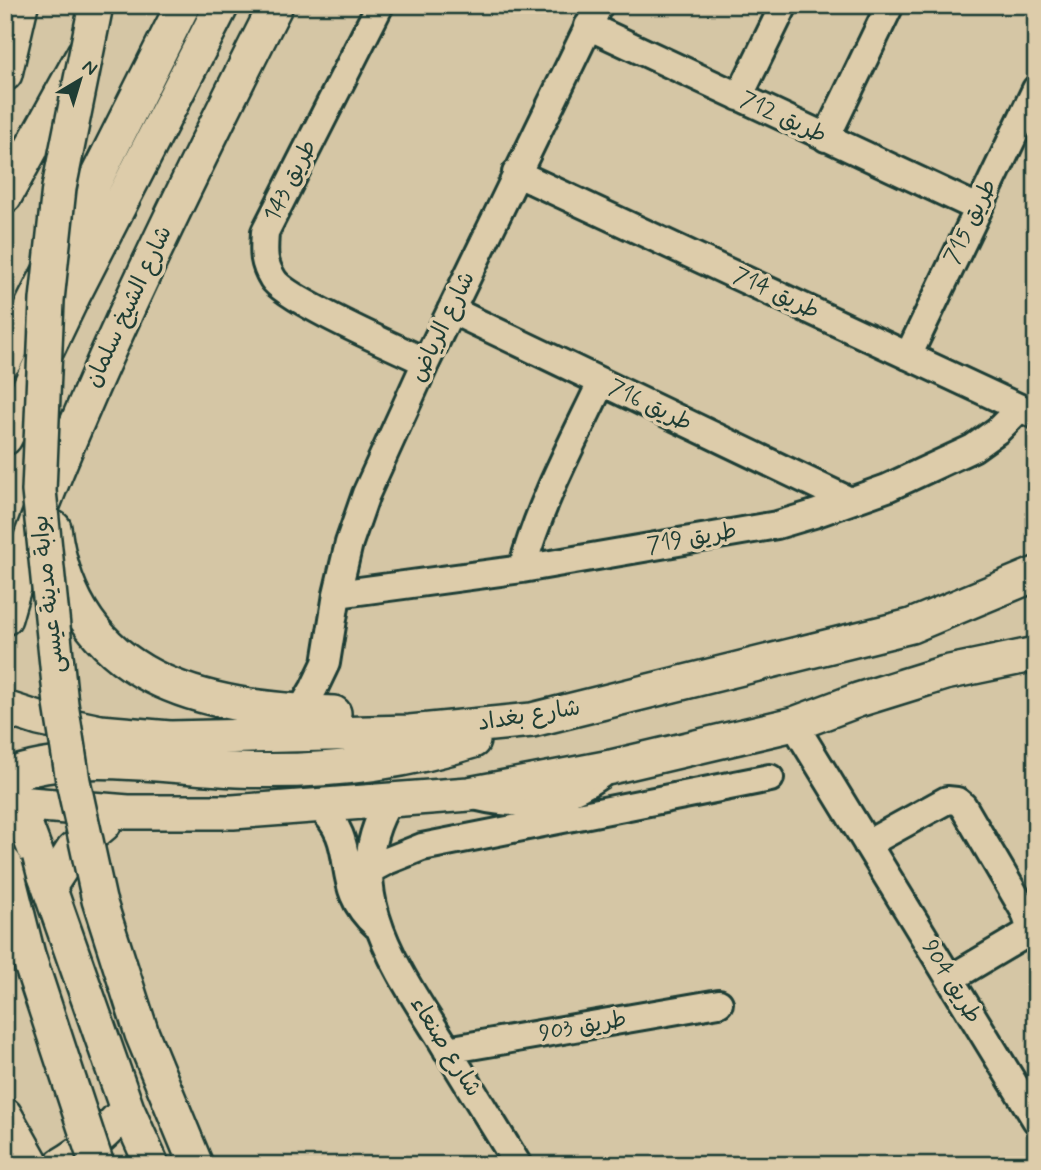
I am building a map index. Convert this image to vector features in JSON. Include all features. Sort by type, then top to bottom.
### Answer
[{"type":"main road","points":[[5,75],[21,5]]},
{"type":"main road","name":"بوابة مدينة عيسى","points":[[96,5],[59,188],[48,288],[39,491],[61,704],[72,781],[99,900],[142,1034],[196,1165]]},
{"type":"main road","points":[[5,195],[111,5]]},
{"type":"main road","points":[[5,360],[183,5]]},
{"type":"main road","points":[[5,438],[73,296],[222,5]]},
{"type":"main road","name":"شارع الشيخ سلمان","points":[[5,618],[59,464],[132,296],[276,5]]},
{"type":"main road","points":[[59,464],[52,512],[58,554],[75,602],[92,629],[109,648],[169,686],[255,707],[300,712],[482,716],[532,720]]},
{"type":"main road","name":"شارع بغداد","points":[[5,708],[39,719],[100,732],[170,737],[410,732],[532,720],[911,626],[1036,574]]},
{"type":"main road","points":[[8,785],[128,812],[233,812],[470,794],[611,767],[794,724],[858,700],[945,673],[1036,654]]},
{"type":"main road","points":[[8,785],[33,768],[92,763],[117,762],[238,770],[306,770],[372,764],[441,751],[532,720]]},
{"type":"main road","points":[[8,785],[49,887],[127,1109],[152,1165]]},
{"type":"main road","points":[[49,887],[74,850],[90,835],[128,812]]},
{"type":"main road","points":[[5,864],[28,955],[97,1165]]},
{"type":"main road","points":[[61,1165],[87,1148],[127,1109]]},
{"type":"main road","points":[[5,1115],[33,1165]]},
{"type":"street","name":"طريق 143","points":[[380,5],[265,232],[263,259],[274,282],[299,300],[426,362]]},
{"type":"street","points":[[739,97],[784,5]]},
{"type":"street","points":[[826,138],[890,5]]},
{"type":"street","name":"شارع الرياض","points":[[300,712],[326,663],[337,594],[349,543],[366,494],[516,173],[594,16]]},
{"type":"street","name":"طريق 712","points":[[594,16],[739,97],[978,208]]},
{"type":"street","name":"طريق 715","points":[[908,356],[1036,89]]},
{"type":"street","name":"طريق 714","points":[[516,173],[1028,412]]},
{"type":"street","name":"طريق 716","points":[[451,310],[850,501]]},
{"type":"street","points":[[522,569],[550,488],[601,383]]},
{"type":"street","name":"طريق 719","points":[[337,594],[522,569],[777,525],[887,488],[974,448],[1028,412]]},
{"type":"street","name":"شارع الرياض","points":[[326,663],[333,689],[344,713]]},
{"type":"street","name":"طريق 904","points":[[794,724],[1036,1120]]},
{"type":"street","points":[[370,870],[422,847],[770,778]]},
{"type":"street","name":"شارع صنعاء","points":[[390,800],[376,824],[373,837],[370,870],[377,926],[392,960],[518,1165]]},
{"type":"street","points":[[867,844],[947,800],[957,801],[1032,918],[950,979]]},
{"type":"street","name":"شارع صنعاء","points":[[318,806],[333,821],[342,839],[346,873],[353,897],[377,926]]},
{"type":"street","name":"طريق 903","points":[[447,1050],[719,1003]]}]
